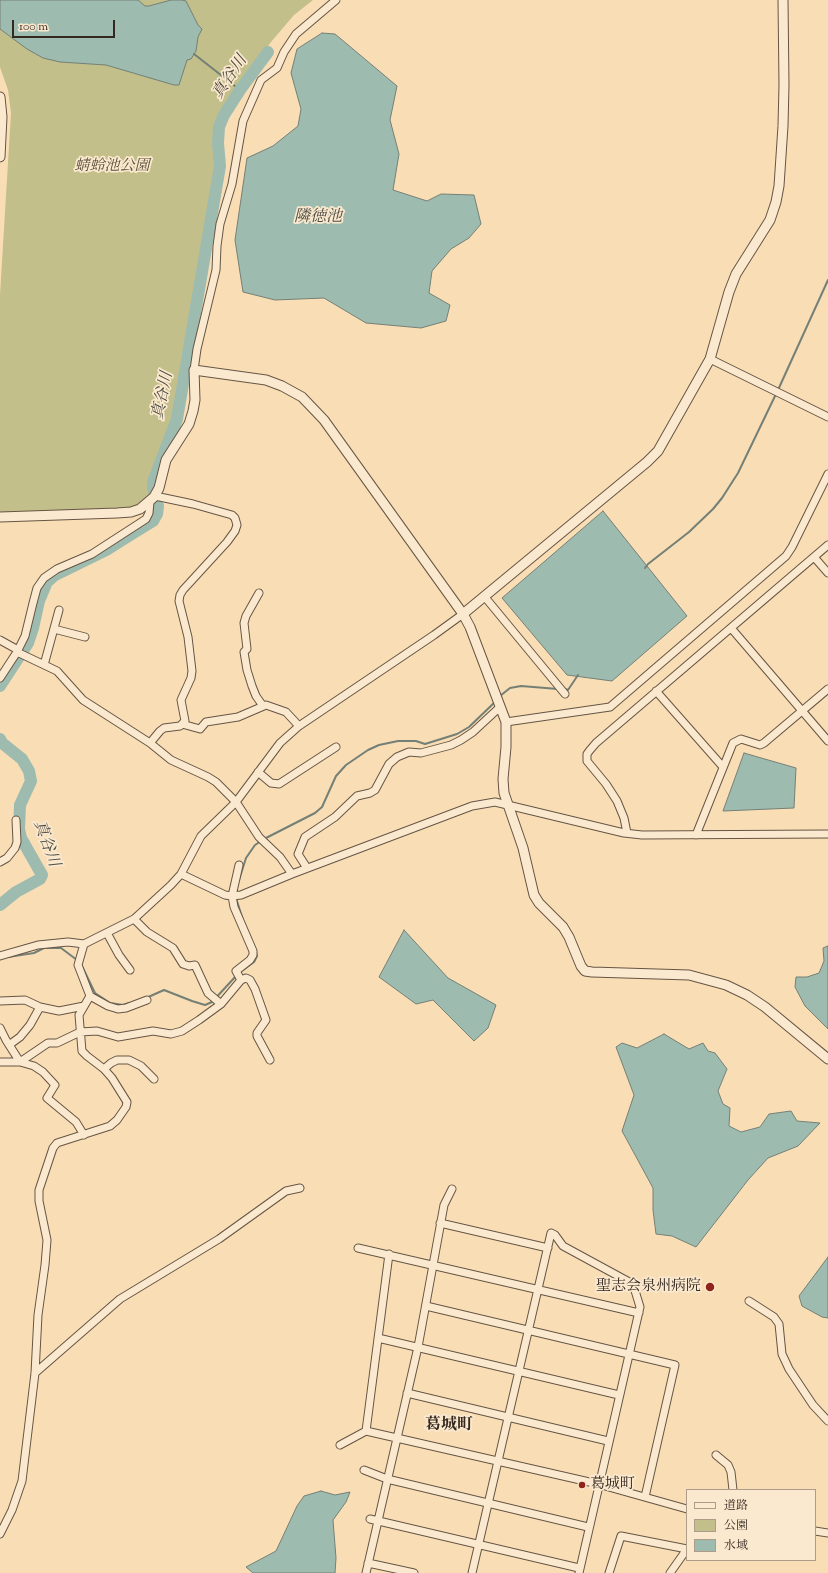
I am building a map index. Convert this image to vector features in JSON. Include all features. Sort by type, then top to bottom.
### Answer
[{"type":"street","points":[[0,518],[131,512],[140,509],[152,499],[159,488],[166,460],[189,424],[194,411],[194,370],[197,350],[216,270],[220,224],[232,184],[244,121],[261,80],[277,68],[284,52],[296,34],[336,0]]},
{"type":"street","points":[[0,956],[38,945],[68,942],[84,944],[134,919],[181,874],[201,836],[236,802],[280,743],[299,726],[463,614],[647,462],[658,451],[710,359],[729,292],[736,274],[770,220],[776,202],[779,186],[783,126],[783,0]]},
{"type":"street","points":[[0,97],[2,117],[0,157]]},
{"type":"street","points":[[710,359],[828,417]]},
{"type":"street","points":[[194,370],[266,380],[282,386],[302,397],[324,420],[463,614],[470,627],[506,722],[506,747],[502,779],[507,804],[523,848],[534,895],[539,903],[563,927],[569,937],[578,960],[585,971],[689,975],[726,985],[747,995],[765,1008],[828,1059]]},
{"type":"street","points":[[506,722],[610,707],[786,556],[792,547],[828,474]]},
{"type":"street","points":[[0,678],[18,651],[25,636],[37,588],[44,578],[57,569],[92,554],[146,519],[152,499]]},
{"type":"street","points":[[152,499],[193,504],[232,515],[237,524],[235,531],[227,542],[180,595],[179,601],[188,637],[192,671],[191,678],[181,700],[185,721],[182,724]]},
{"type":"street","points":[[627,833],[624,818],[616,801],[606,784],[587,761],[587,754],[596,743],[828,545]]},
{"type":"street","points":[[814,557],[828,573]]},
{"type":"street","points":[[259,593],[246,616],[244,623],[247,649],[244,652],[247,670],[252,686],[256,696],[263,706]]},
{"type":"street","points":[[484,596],[565,694]]},
{"type":"street","points":[[44,665],[59,610]]},
{"type":"street","points":[[731,628],[828,741]]},
{"type":"street","points":[[54,629],[85,637]]},
{"type":"street","points":[[0,640],[57,672],[83,700],[150,743],[171,760],[216,782],[236,802],[259,837],[280,857],[292,874]]},
{"type":"street","points":[[696,835],[733,743],[741,739],[760,745],[764,743],[828,689]]},
{"type":"street","points":[[656,692],[723,767]]},
{"type":"street","points":[[150,743],[164,728],[182,724],[200,729],[206,722],[238,717],[266,705],[286,712],[299,726]]},
{"type":"street","points":[[307,868],[298,854],[306,837],[336,817],[356,796],[375,790],[389,764],[403,753],[421,753],[451,745],[461,740],[473,732],[500,707]]},
{"type":"street","points":[[258,772],[271,783],[280,784],[336,746]]},
{"type":"street","points":[[181,874],[215,891],[232,896],[241,895],[307,868],[472,806],[495,802],[627,833],[642,835],[828,834]]},
{"type":"street","points":[[0,862],[7,858],[15,848],[17,842],[16,820]]},
{"type":"street","points":[[239,865],[232,896],[234,907],[253,951],[253,955],[250,960],[236,971],[241,980]]},
{"type":"street","points":[[134,919],[147,932],[173,948],[183,964],[189,966],[195,965],[208,993],[221,1004]]},
{"type":"street","points":[[107,932],[119,955],[130,970]]},
{"type":"street","points":[[84,944],[78,964],[90,996],[108,1006],[118,1009],[126,1008],[147,1000]]},
{"type":"street","points":[[20,1062],[48,1043],[57,1043],[80,1032],[97,1031],[118,1037],[153,1031],[163,1033],[182,1032],[221,1004],[241,980],[246,978],[250,980],[266,1020],[257,1036],[270,1060]]},
{"type":"street","points":[[0,1534],[12,1510],[22,1481],[35,1373],[38,1315],[47,1240],[39,1202],[39,1190],[52,1148],[57,1143],[110,1126],[117,1120],[126,1107],[126,1102],[104,1069],[82,1051],[79,1015],[90,996]]},
{"type":"street","points":[[0,1001],[25,1000],[40,1007],[59,1011],[84,1006]]},
{"type":"street","points":[[9,1045],[30,1025],[40,1007]]},
{"type":"street","points":[[0,1028],[20,1062]]},
{"type":"street","points":[[104,1069],[117,1060],[129,1060],[141,1066],[154,1079]]},
{"type":"street","points":[[0,1062],[20,1062],[34,1066],[43,1072],[55,1085],[47,1098],[76,1122],[84,1135]]},
{"type":"street","points":[[35,1373],[120,1300],[219,1239],[286,1191],[300,1188]]},
{"type":"street","points":[[366,1573],[386,1479],[418,1347],[444,1205],[452,1189]]},
{"type":"street","points":[[440,1223],[548,1248]]},
{"type":"street","points":[[370,1519],[479,1544],[579,1571],[640,1306],[633,1284],[563,1246],[555,1234],[551,1233],[509,1416],[488,1503],[479,1544],[472,1573]]},
{"type":"street","points":[[358,1248],[639,1312]]},
{"type":"street","points":[[366,1431],[389,1254]]},
{"type":"street","points":[[749,1301],[774,1317],[779,1324],[782,1354],[789,1369],[813,1405],[828,1421]]},
{"type":"street","points":[[426,1306],[675,1365],[645,1497]]},
{"type":"street","points":[[378,1338],[519,1370],[619,1395]]},
{"type":"street","points":[[407,1393],[509,1416],[608,1441]]},
{"type":"street","points":[[340,1445],[366,1431],[598,1484],[686,1509]]},
{"type":"street","points":[[716,1455],[728,1465],[731,1472],[733,1489]]},
{"type":"street","points":[[364,1470],[386,1479],[588,1527]]},
{"type":"street","points":[[816,1531],[828,1533]]},
{"type":"street","points":[[609,1573],[621,1536],[686,1549]]},
{"type":"street","points":[[670,1573],[686,1550]]},
{"type":"street","points":[[368,1562],[414,1573]]},
{"type":"green space","name":"蜻蛉池公園","points":[[0,0],[313,0],[294,15],[271,42],[242,80],[221,113],[216,127],[218,167],[175,419],[152,474],[150,481],[151,493],[136,506],[130,508],[0,515],[0,295],[11,113],[8,90],[0,67]]},
{"type":"water","points":[[0,0],[138,0],[145,6],[149,6],[171,0],[182,0],[186,1],[198,25],[202,29],[198,37],[196,51],[191,59],[187,60],[179,85],[174,85],[106,65],[60,62],[43,58],[27,49],[0,29]]},
{"type":"water","name":"隣徳池","points":[[322,33],[335,34],[397,86],[390,120],[399,154],[393,190],[427,201],[441,194],[474,195],[481,224],[469,238],[451,249],[432,271],[429,293],[450,305],[446,321],[421,328],[366,323],[324,298],[275,300],[243,292],[235,240],[247,158],[273,146],[298,126],[301,109],[291,73],[297,49]]},
{"type":"water","points":[[603,511],[687,616],[612,681],[567,675],[502,598]]},
{"type":"water","points":[[744,753],[796,768],[794,808],[723,811]]},
{"type":"water","points":[[404,930],[448,978],[496,1005],[488,1028],[474,1041],[433,1000],[416,1004],[379,977]]},
{"type":"water","points":[[828,946],[828,1029],[805,1006],[795,987],[796,977],[807,977],[819,973],[824,961],[823,948]]},
{"type":"water","points":[[664,1034],[689,1049],[703,1043],[708,1051],[715,1053],[727,1069],[718,1091],[723,1104],[730,1108],[729,1126],[741,1132],[760,1127],[769,1114],[791,1111],[797,1121],[820,1123],[798,1146],[768,1158],[748,1180],[696,1247],[672,1236],[656,1234],[653,1210],[653,1188],[622,1131],[634,1095],[616,1047],[622,1043],[637,1048]]},
{"type":"water","points":[[828,1257],[828,1318],[822,1317],[802,1306],[799,1296]]},
{"type":"water","points":[[321,1491],[335,1495],[350,1492],[346,1502],[333,1520],[336,1558],[335,1573],[253,1573],[246,1567],[276,1551],[297,1506],[304,1496]]},
{"type":"waterway","name":"真谷川","points":[[0,686],[28,643],[39,601],[47,582],[55,575],[108,549],[153,521],[157,514],[158,506],[153,488],[153,482],[177,419],[220,166],[218,143],[219,127],[224,115],[240,90],[268,52]]},
{"type":"waterway","points":[[194,54],[240,90]]},
{"type":"waterway","points":[[778,390],[828,280]]},
{"type":"waterway","points":[[645,568],[689,532],[713,509],[722,498],[738,473],[776,394]]},
{"type":"waterway","points":[[565,689],[568,690],[578,675]]},
{"type":"waterway","points":[[500,696],[510,688],[521,686],[558,689]]},
{"type":"waterway","points":[[264,839],[315,813],[322,807],[336,776],[346,765],[368,750],[379,745],[398,741],[416,741],[425,744],[457,734],[469,727],[496,701]]},
{"type":"waterway","name":"真谷川","points":[[0,739],[2,743],[22,759],[29,771],[31,781],[20,805],[19,829],[21,838],[42,875],[40,879],[16,892],[0,905]]},
{"type":"waterway","points":[[239,880],[246,858],[255,845],[261,841]]},
{"type":"waterway","points":[[236,898],[243,920]]},
{"type":"waterway","points":[[8,957],[34,953],[44,948],[61,948],[77,960]]},
{"type":"waterway","points":[[239,973],[254,962],[257,956],[256,952]]},
{"type":"waterway","points":[[80,962],[95,993],[110,1003],[123,1005],[129,1003]]},
{"type":"waterway","points":[[146,998],[164,990],[205,1005],[212,1002],[236,976]]},
{"type":"place","name":"聖志会泉州病院","points":[[710,1287]]},
{"type":"place","name":"葛城町","points":[[582,1485]]},
{"type":"district","name":"葛城町","points":[[449,1426]]}]
